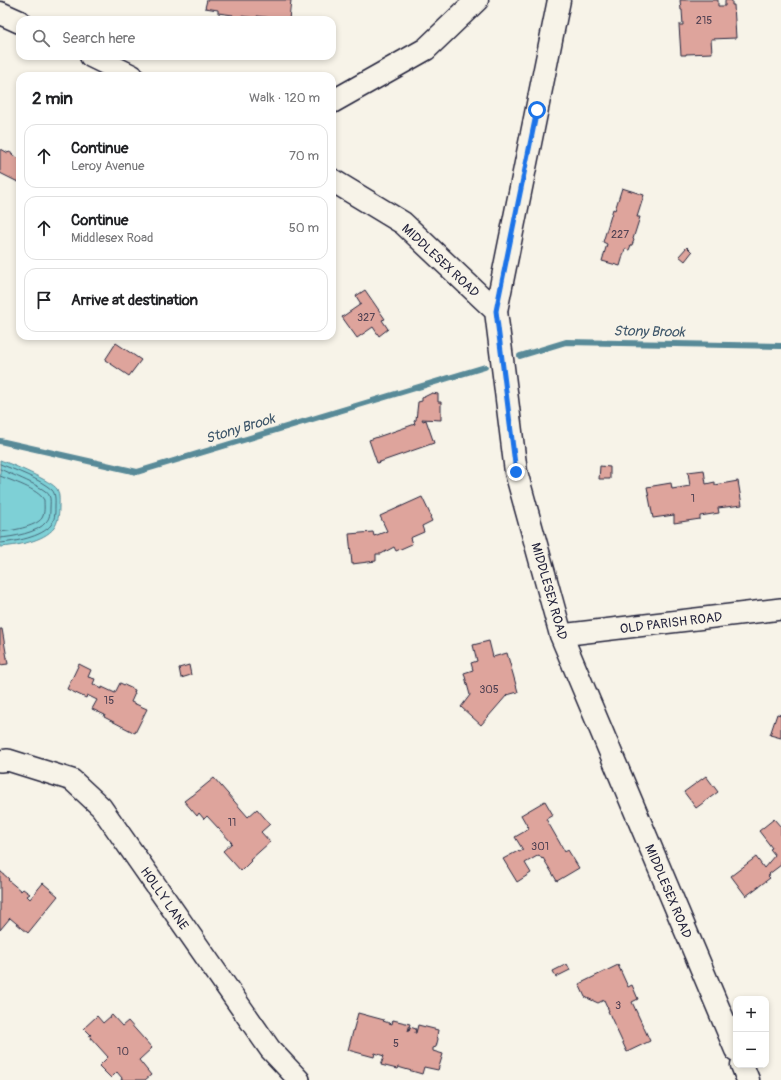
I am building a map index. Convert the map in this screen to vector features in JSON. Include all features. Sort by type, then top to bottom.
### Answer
[{"type":"main road","points":[[336,100],[426,49],[477,0]]},
{"type":"main road","points":[[496,311],[559,0]]},
{"type":"main road","points":[[0,12],[16,20]]},
{"type":"main road","points":[[99,60],[124,72]]},
{"type":"main road","name":"MIDDLESEX ROAD","points":[[336,182],[403,223],[496,311],[516,472],[561,635],[733,1043]]},
{"type":"main road","points":[[743,1068],[748,1080]]},
{"type":"street","name":"OLD PARISH ROAD","points":[[561,635],[781,609]]},
{"type":"street","name":"HOLLY LANE","points":[[0,761],[8,760],[72,780],[101,807],[270,1049],[299,1080]]},
{"type":"water","points":[[0,460],[40,477],[57,489],[59,494],[59,513],[54,528],[49,533],[29,542],[0,547]]},
{"type":"building","points":[[207,0],[291,0],[289,16],[233,16],[218,13],[218,10],[205,8]]},
{"type":"building","points":[[680,0],[718,0],[718,6],[725,6],[725,0],[732,0],[732,5],[734,5],[736,38],[711,39],[712,53],[681,55],[679,25],[683,25]]},
{"type":"building","points":[[1,149],[8,153],[9,152],[16,157],[16,181],[0,173]]},
{"type":"building","points":[[622,188],[644,195],[637,217],[640,217],[633,239],[634,240],[629,250],[625,249],[620,266],[602,261],[607,244],[603,242],[613,209],[615,210]]},
{"type":"building","points":[[687,247],[692,252],[685,261],[679,256]]},
{"type":"building","points":[[365,290],[385,319],[382,320],[388,329],[379,336],[373,327],[357,338],[342,317],[361,304],[356,296]]},
{"type":"building","points":[[116,343],[141,360],[129,376],[105,360]]},
{"type":"building","points":[[432,393],[438,394],[438,402],[441,402],[441,420],[422,419],[423,421],[426,420],[434,443],[377,463],[369,440],[415,424],[414,421],[416,420],[418,402],[422,401],[422,398]]},
{"type":"building","points":[[600,466],[610,467],[610,479],[599,479]]},
{"type":"building","points":[[704,470],[706,484],[715,482],[715,485],[738,481],[742,505],[718,508],[719,513],[700,516],[700,519],[674,523],[674,515],[653,518],[647,487],[671,483],[672,489],[690,486],[688,472]]},
{"type":"building","points":[[422,497],[432,521],[422,526],[424,532],[410,538],[412,544],[396,551],[394,547],[381,554],[376,554],[376,561],[352,564],[349,534],[373,532],[374,536],[387,531],[380,516]]},
{"type":"building","points":[[0,629],[2,629],[8,664],[0,665]]},
{"type":"building","points":[[489,641],[493,657],[507,653],[518,692],[507,695],[481,725],[461,707],[470,695],[464,673],[473,670],[471,663],[477,661],[473,645]]},
{"type":"building","points":[[79,664],[91,670],[88,677],[95,679],[93,684],[102,689],[102,687],[115,693],[120,683],[135,690],[131,702],[147,709],[135,733],[92,709],[97,700],[87,695],[86,698],[67,689]]},
{"type":"building","points":[[189,665],[191,675],[181,678],[179,668]]},
{"type":"building","points":[[777,714],[781,715],[781,738],[770,735]]},
{"type":"building","points":[[706,776],[718,792],[696,808],[684,792]]},
{"type":"building","points":[[214,778],[248,817],[257,809],[270,824],[261,832],[270,842],[250,860],[251,861],[241,871],[223,851],[232,843],[207,816],[204,819],[199,813],[197,816],[184,801]]},
{"type":"building","points":[[545,801],[553,815],[546,819],[565,852],[568,850],[579,868],[557,881],[543,858],[542,859],[539,855],[525,863],[531,873],[517,882],[503,859],[523,850],[515,837],[529,829],[521,815]]},
{"type":"building","points":[[774,819],[781,827],[781,865],[769,874],[770,875],[768,876],[770,878],[746,896],[731,876],[756,857],[764,868],[775,855],[770,849],[772,848],[759,831]]},
{"type":"building","points":[[0,871],[21,891],[23,889],[30,894],[27,896],[30,899],[43,883],[58,896],[28,933],[10,918],[0,930]]},
{"type":"building","points":[[567,964],[570,970],[556,977],[553,971]]},
{"type":"building","points":[[618,965],[628,987],[632,985],[638,999],[632,1002],[650,1041],[627,1052],[604,1000],[598,1003],[585,997],[579,984]]},
{"type":"building","points":[[358,1013],[384,1020],[383,1021],[392,1024],[393,1020],[410,1024],[408,1031],[410,1027],[416,1029],[415,1033],[418,1025],[438,1030],[438,1039],[436,1047],[433,1048],[433,1051],[443,1054],[438,1070],[424,1067],[422,1074],[398,1067],[397,1069],[381,1065],[384,1056],[375,1053],[374,1057],[348,1050]]},
{"type":"building","points":[[112,1015],[122,1026],[128,1021],[152,1048],[139,1060],[151,1075],[145,1080],[121,1080],[122,1078],[117,1072],[111,1078],[99,1066],[108,1057],[89,1036],[91,1035],[84,1028],[97,1016],[103,1023]]},
{"type":"waterway","name":"Stony Brook","points":[[520,356],[566,342],[781,346]]},
{"type":"waterway","name":"Stony Brook","points":[[0,441],[137,472],[485,367]]},
{"type":"route","points":[[516,472],[496,311],[537,110]]}]
